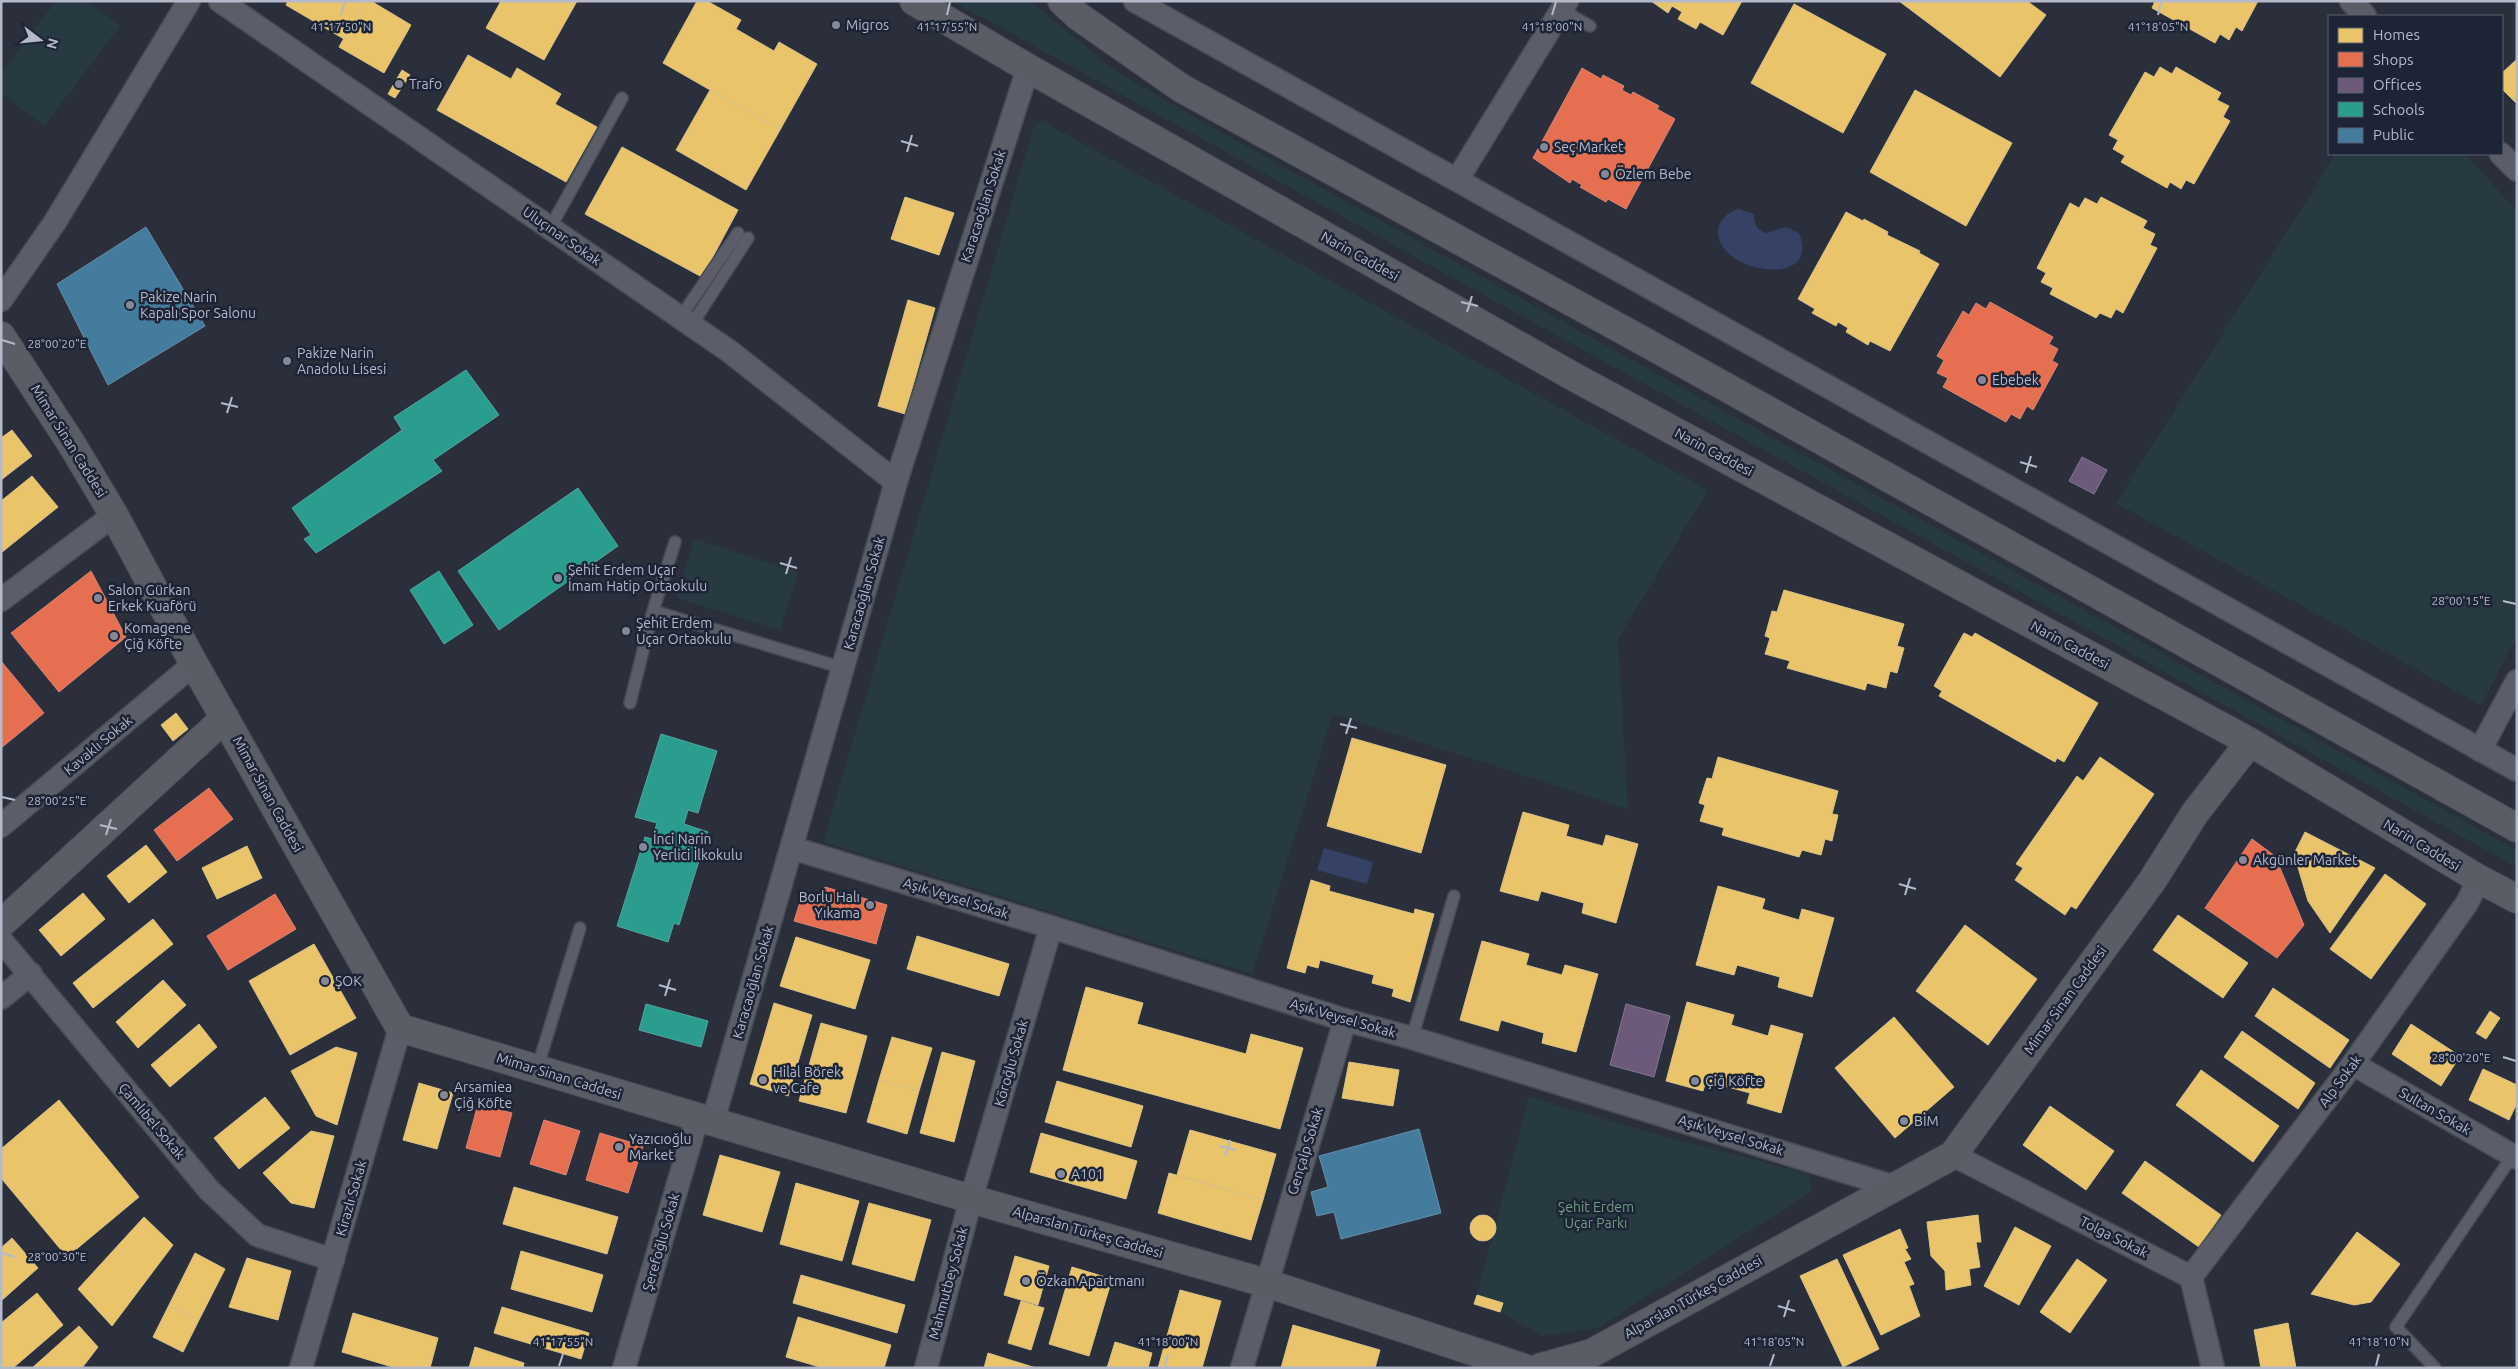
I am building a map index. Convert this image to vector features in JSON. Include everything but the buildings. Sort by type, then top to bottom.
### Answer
[{"type":"main road","name":"Narin Caddesi","points":[[914,1],[1028,68],[1576,378],[2250,742],[2480,879],[2517,899]]},
{"type":"main road","points":[[1062,1],[1078,16],[1181,88],[1645,342],[2517,828]]},
{"type":"main road","name":"Mimar Sinan Caddesi","points":[[1,336],[71,443],[114,516],[224,718],[400,1028],[650,1104]]},
{"type":"main road","points":[[1,924],[224,718]]},
{"type":"main road","name":"Mimar Sinan Caddesi","points":[[1842,1216],[1953,1155],[2152,881],[2195,813],[2250,742]]},
{"type":"main road","name":"Alparslan Türkeş Caddesi","points":[[650,1104],[705,1118],[971,1199],[1266,1283],[1524,1368]]},
{"type":"main road","name":"Alparslan Türkeş Caddesi","points":[[1539,1368],[1592,1353],[1842,1216]]},
{"type":"street","points":[[1,300],[55,222],[189,1]]},
{"type":"street","name":"Uluçınar Sokak","points":[[220,1],[728,351],[896,482]]},
{"type":"street","points":[[1136,1],[2517,770]]},
{"type":"street","points":[[2351,1],[2364,15]]},
{"type":"street","points":[[1457,180],[1564,5]]},
{"type":"street","name":"Karacaoğlan Sokak","points":[[705,1118],[792,848],[896,482],[1028,68]]},
{"type":"street","points":[[2502,155],[2517,170]]},
{"type":"street","points":[[1,600],[114,516]]},
{"type":"street","name":"Kavaklı Sokak","points":[[1,826],[194,664]]},
{"type":"street","points":[[2480,750],[2517,681]]},
{"type":"street","name":"Aşık Veysel Sokak","points":[[792,848],[1345,1020],[1412,1038],[1895,1187]]},
{"type":"street","name":"Alp Sokak","points":[[2191,1276],[2353,1064],[2466,903],[2480,879]]},
{"type":"street","name":"Köroğlu Sokak","points":[[971,1199],[1051,927]]},
{"type":"street","name":"Çamlıbel Sokak","points":[[1,940],[209,1190],[257,1235],[333,1260]]},
{"type":"street","points":[[1,998],[31,974]]},
{"type":"street","name":"Gençalp Sokak","points":[[1242,1368],[1345,1020]]},
{"type":"street","name":"Kirazlı Sokak","points":[[301,1368],[400,1028]]},
{"type":"street","name":"Sultan Sokak","points":[[2353,1064],[2515,1156]]},
{"type":"street","name":"Şerefoğlu Sokak","points":[[624,1368],[705,1118]]},
{"type":"street","name":"Tolga Sokak","points":[[1953,1155],[2191,1276]]},
{"type":"street","name":"Mahmutbey Sokak","points":[[926,1368],[971,1199]]},
{"type":"street","points":[[2191,1276],[2213,1368]]},
{"type":"lane","points":[[1564,5],[1590,26]]},
{"type":"lane","points":[[550,228],[622,98]]},
{"type":"lane","points":[[686,322],[743,236]]},
{"type":"lane","points":[[630,703],[653,610],[675,542]]},
{"type":"lane","points":[[653,610],[843,668]]},
{"type":"lane","points":[[1412,1038],[1454,896]]},
{"type":"lane","points":[[537,1069],[580,928]]},
{"type":"lane","points":[[2435,1368],[2396,1327],[2515,1156]]},
{"type":"green space","points":[[56,1],[87,1],[120,26],[44,126],[1,93],[1,73]]},
{"type":"green space","points":[[953,1],[1030,1],[1115,71],[1210,126],[2517,850],[2517,867]]},
{"type":"green space","points":[[1042,121],[1708,490],[1618,639],[1628,809],[1333,714],[1252,974],[823,842],[1034,126]]},
{"type":"green space","points":[[2335,155],[2466,155],[2517,211],[2517,637],[2481,705],[2116,503]]},
{"type":"green space","points":[[694,539],[798,572],[780,630],[676,598]]},
{"type":"green space","name":"Şehit Erdem Uçar Parkı","points":[[1529,1097],[1669,1138],[1809,1174],[1812,1191],[1598,1328],[1542,1336],[1500,1312],[1503,1303],[1477,1295]]},
{"type":"water","points":[[1739,209],[1754,214],[1758,229],[1763,232],[1766,233],[1786,227],[1799,233],[1802,252],[1795,264],[1781,269],[1764,269],[1745,264],[1730,255],[1720,242],[1719,226],[1727,215]]},
{"type":"water","points":[[1324,848],[1373,862],[1367,884],[1317,870]]},
{"type":"place","name":"Migros","points":[[836,25]]},
{"type":"place","name":"Trafo","points":[[399,84]]},
{"type":"place","name":"Seç Market","points":[[1544,147]]},
{"type":"place","name":"Özlem Bebe","points":[[1605,174]]},
{"type":"place","name":"Pakize Narin Kapalı Spor Salonu","points":[[130,305]]},
{"type":"place","name":"Pakize Narin Anadolu Lisesi","points":[[287,361]]},
{"type":"place","name":"Ebebek","points":[[1982,380]]},
{"type":"place","name":"Şehit Erdem Uçar İmam Hatip Ortaokulu","points":[[558,578]]},
{"type":"place","name":"Salon Gürkan Erkek Kuaförü","points":[[98,598]]},
{"type":"place","name":"Şehit Erdem Uçar Ortaokulu","points":[[626,631]]},
{"type":"place","name":"Komagene Çiğ Köfte","points":[[114,636]]},
{"type":"place","name":"İnci Narin Yerlici İlkokulu","points":[[643,847]]},
{"type":"place","name":"Akgünler Market","points":[[2243,860]]},
{"type":"place","name":"Borlu Halı Yıkama","points":[[870,905]]},
{"type":"place","name":"ŞOK","points":[[325,981]]},
{"type":"place","name":"Hilal Börek ve Cafe","points":[[763,1080]]},
{"type":"place","name":"Çiğ Köfte","points":[[1695,1081]]},
{"type":"place","name":"Arsamiea Çiğ Köfte","points":[[444,1095]]},
{"type":"place","name":"BİM","points":[[1904,1121]]},
{"type":"place","name":"Yazıcıoğlu Market","points":[[619,1147]]},
{"type":"place","name":"A101","points":[[1061,1174]]},
{"type":"place","name":"Özkan Apartmanı","points":[[1026,1281]]}]
